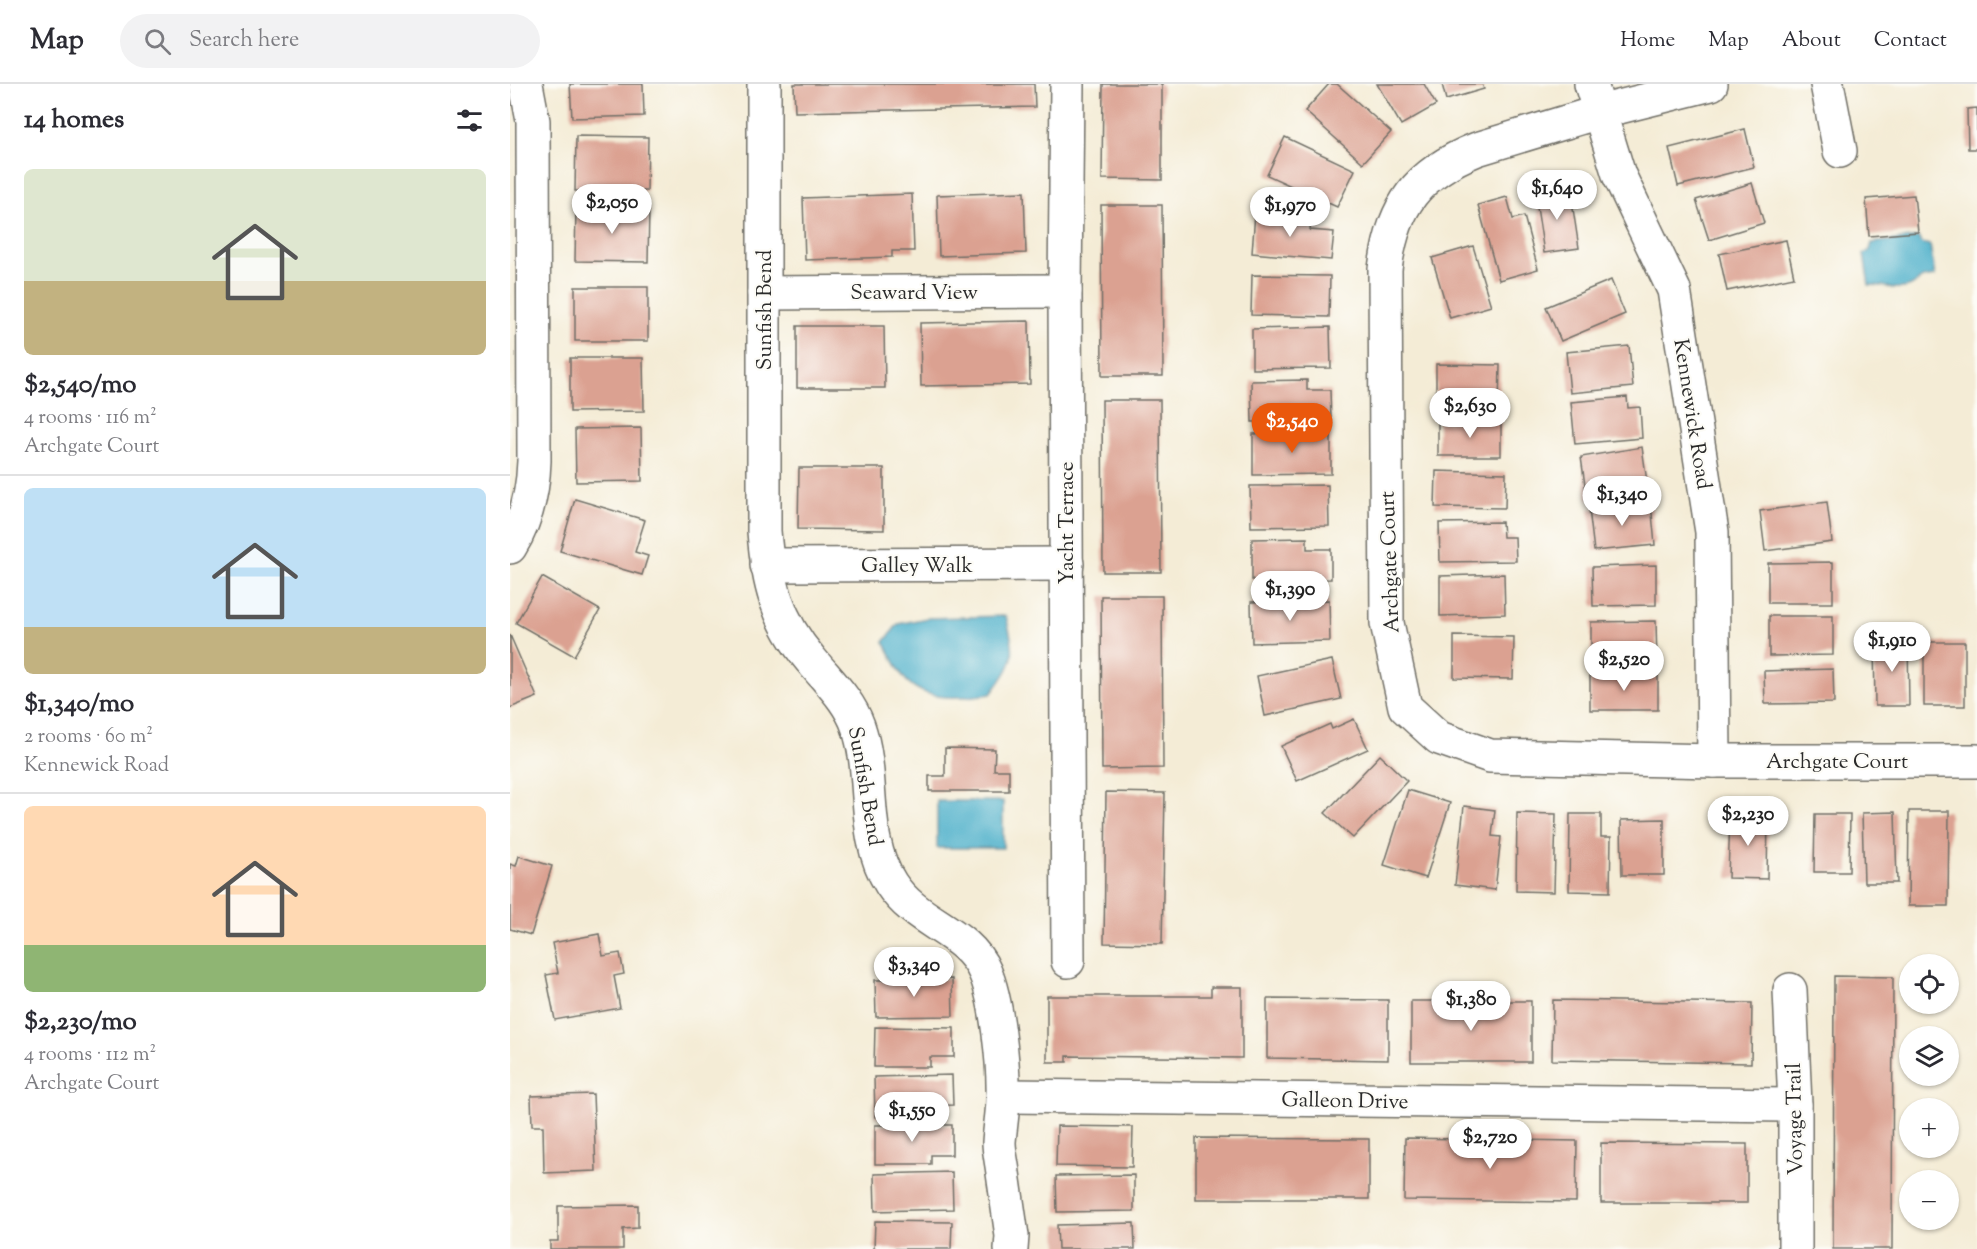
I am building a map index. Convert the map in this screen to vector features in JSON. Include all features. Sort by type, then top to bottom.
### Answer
[{"type":"street","points":[[510,547],[528,508],[533,485],[534,461],[532,121],[526,84]]},
{"type":"street","name":"Sunfish Bend","points":[[764,84],[764,531],[767,565],[776,604],[788,630],[843,697],[858,725],[866,756],[870,821],[876,851],[889,881],[913,909],[970,948],[986,973],[995,1013],[1003,1096],[999,1144],[1012,1236],[1011,1249]]},
{"type":"street","name":"Yacht Terrace","points":[[1067,84],[1065,291],[1068,961]]},
{"type":"street","name":"Archgate Court","points":[[1711,84],[1595,98],[1458,156],[1440,166],[1414,189],[1401,208],[1391,236],[1385,269],[1387,623],[1405,707],[1439,738],[1490,756],[1714,761],[1977,761]]},
{"type":"street","points":[[1827,84],[1840,151]]},
{"type":"street","name":"Kennewick Road","points":[[1595,98],[1618,175],[1674,290],[1712,532],[1714,761]]},
{"type":"street","name":"Seaward View","points":[[764,293],[1065,291]]},
{"type":"street","name":"Galley Walk","points":[[767,565],[1066,564]]},
{"type":"street","name":"Voyage Trail","points":[[1790,990],[1795,1105],[1795,1249]]},
{"type":"street","name":"Galleon Drive","points":[[1003,1096],[1795,1105]]},
{"type":"water","points":[[1919,237],[1922,243],[1930,245],[1935,276],[1922,278],[1911,286],[1903,288],[1869,285],[1864,254],[1870,250],[1872,243]]},
{"type":"water","points":[[1006,616],[1012,641],[1012,657],[1006,673],[991,694],[945,697],[923,692],[905,679],[884,642],[898,624],[927,618]]},
{"type":"water","points":[[937,801],[1003,801],[1003,848],[937,848]]},
{"type":"building","points":[[570,84],[643,84],[644,116],[572,118]]},
{"type":"building","points":[[794,84],[1034,84],[1035,107],[795,112]]},
{"type":"building","points":[[1103,84],[1162,84],[1162,180],[1102,179]]},
{"type":"building","points":[[1329,84],[1337,84],[1391,132],[1363,163],[1305,111]]},
{"type":"building","points":[[1377,84],[1424,84],[1436,105],[1401,125]]},
{"type":"building","points":[[1442,84],[1482,84],[1484,89],[1446,100]]},
{"type":"building","points":[[1977,108],[1977,149],[1968,149],[1967,109]]},
{"type":"building","points":[[1745,129],[1754,167],[1678,186],[1669,148]]},
{"type":"building","points":[[576,136],[648,137],[647,191],[575,191]]},
{"type":"building","points":[[1285,137],[1355,170],[1337,207],[1267,175]]},
{"type":"building","points":[[1752,183],[1764,223],[1709,240],[1696,200]]},
{"type":"building","points":[[1570,189],[1579,248],[1544,253],[1535,194]]},
{"type":"building","points":[[1024,192],[1026,253],[939,256],[937,195]]},
{"type":"building","points":[[912,194],[914,251],[892,251],[892,257],[805,260],[803,198]]},
{"type":"building","points":[[1914,195],[1918,232],[1869,236],[1866,199]]},
{"type":"building","points":[[1507,197],[1513,219],[1524,216],[1538,269],[1499,280],[1478,205]]},
{"type":"building","points":[[1101,205],[1162,205],[1163,376],[1102,376]]},
{"type":"building","points":[[576,207],[649,208],[648,262],[575,261]]},
{"type":"building","points":[[1255,213],[1311,218],[1310,230],[1334,232],[1331,260],[1252,253]]},
{"type":"building","points":[[1786,240],[1794,277],[1727,291],[1719,254]]},
{"type":"building","points":[[1473,246],[1491,306],[1450,318],[1432,258]]},
{"type":"building","points":[[1252,275],[1330,276],[1329,317],[1251,315]]},
{"type":"building","points":[[1611,280],[1625,314],[1561,341],[1546,307]]},
{"type":"building","points":[[575,287],[648,287],[648,341],[575,341]]},
{"type":"building","points":[[1029,321],[1030,384],[921,386],[920,323]]},
{"type":"building","points":[[797,326],[884,326],[885,388],[797,388]]},
{"type":"building","points":[[1330,327],[1331,368],[1252,369],[1252,329]]},
{"type":"building","points":[[1629,346],[1633,387],[1570,393],[1566,352]]},
{"type":"building","points":[[570,358],[643,358],[644,411],[570,412]]},
{"type":"building","points":[[1436,364],[1500,365],[1499,406],[1436,405]]},
{"type":"building","points":[[1307,380],[1307,390],[1330,390],[1331,421],[1252,422],[1251,381]]},
{"type":"building","points":[[1627,397],[1628,408],[1640,407],[1642,438],[1575,444],[1571,402]]},
{"type":"building","points":[[1102,400],[1160,400],[1161,572],[1103,572]]},
{"type":"building","points":[[1438,422],[1501,422],[1501,456],[1438,456]]},
{"type":"building","points":[[641,428],[642,481],[576,482],[575,429]]},
{"type":"building","points":[[1331,433],[1331,474],[1253,475],[1253,434]]},
{"type":"building","points":[[1642,447],[1648,489],[1587,499],[1581,457]]},
{"type":"building","points":[[799,468],[884,468],[884,530],[798,529]]},
{"type":"building","points":[[1436,471],[1506,473],[1505,508],[1435,507]]},
{"type":"building","points":[[1328,485],[1329,526],[1251,527],[1250,486]]},
{"type":"building","points":[[575,499],[645,520],[635,552],[648,556],[642,575],[560,551]]},
{"type":"building","points":[[1827,502],[1832,542],[1765,551],[1760,511]]},
{"type":"building","points":[[1651,503],[1655,545],[1594,551],[1589,509]]},
{"type":"building","points":[[1502,522],[1503,537],[1515,537],[1516,561],[1440,562],[1439,523]]},
{"type":"building","points":[[1307,538],[1307,549],[1331,549],[1331,579],[1252,580],[1252,539]]},
{"type":"building","points":[[1833,562],[1833,603],[1768,603],[1768,563]]},
{"type":"building","points":[[1656,565],[1656,605],[1593,606],[1592,567]]},
{"type":"building","points":[[1504,574],[1505,614],[1440,616],[1440,576]]},
{"type":"building","points":[[542,577],[600,610],[574,656],[516,623]]},
{"type":"building","points":[[1101,596],[1162,596],[1163,768],[1102,769]]},
{"type":"building","points":[[1329,600],[1330,641],[1252,643],[1251,602]]},
{"type":"building","points":[[1769,616],[1833,616],[1833,655],[1769,656]]},
{"type":"building","points":[[1656,621],[1657,662],[1591,662],[1591,622]]},
{"type":"building","points":[[510,635],[537,697],[510,708]]},
{"type":"building","points":[[1454,636],[1514,637],[1513,679],[1454,678]]},
{"type":"building","points":[[1874,640],[1908,640],[1909,706],[1875,706]]},
{"type":"building","points":[[1924,642],[1965,642],[1965,706],[1924,706]]},
{"type":"building","points":[[1332,660],[1341,699],[1265,716],[1257,676]]},
{"type":"building","points":[[1833,669],[1834,703],[1765,704],[1764,671]]},
{"type":"building","points":[[1590,675],[1658,675],[1658,710],[1590,710]]},
{"type":"building","points":[[1354,719],[1368,749],[1297,781],[1281,746],[1330,724],[1332,729]]},
{"type":"building","points":[[945,748],[995,749],[994,770],[1009,770],[1009,791],[929,791],[929,776],[945,776]]},
{"type":"building","points":[[1380,755],[1407,781],[1353,838],[1325,813]]},
{"type":"building","points":[[1408,790],[1450,803],[1426,878],[1384,865]]},
{"type":"building","points":[[1106,792],[1165,793],[1162,944],[1104,943]]},
{"type":"building","points":[[1464,806],[1495,810],[1492,836],[1501,837],[1495,890],[1455,885]]},
{"type":"building","points":[[1909,811],[1949,811],[1948,906],[1908,906]]},
{"type":"building","points":[[1895,812],[1897,883],[1864,883],[1862,813]]},
{"type":"building","points":[[1517,813],[1556,814],[1554,892],[1516,891]]},
{"type":"building","points":[[1570,814],[1601,814],[1601,837],[1611,837],[1610,892],[1569,891]]},
{"type":"building","points":[[1730,814],[1768,815],[1767,879],[1728,878]]},
{"type":"building","points":[[1815,814],[1850,814],[1849,872],[1814,872]]},
{"type":"building","points":[[1664,819],[1664,875],[1622,875],[1621,820]]},
{"type":"building","points":[[519,856],[552,866],[531,935],[510,929],[510,864],[516,866]]},
{"type":"building","points":[[599,934],[603,956],[620,953],[624,974],[614,976],[620,1008],[555,1020],[546,975],[558,973],[552,943]]},
{"type":"building","points":[[1834,976],[1893,977],[1892,1249],[1833,1249]]},
{"type":"building","points":[[952,979],[953,1016],[876,1017],[875,980]]},
{"type":"building","points":[[1211,987],[1242,987],[1242,1058],[1067,1056],[1067,1062],[1047,1062],[1047,996],[1211,996]]},
{"type":"building","points":[[1267,999],[1388,1000],[1388,1060],[1267,1058]]},
{"type":"building","points":[[1553,1000],[1752,1003],[1751,1063],[1552,1060]]},
{"type":"building","points":[[1411,1001],[1531,1001],[1531,1062],[1411,1062]]},
{"type":"building","points":[[875,1027],[954,1028],[954,1057],[930,1057],[930,1067],[874,1067]]},
{"type":"building","points":[[952,1075],[953,1105],[927,1106],[927,1115],[875,1117],[874,1077]]},
{"type":"building","points":[[593,1094],[596,1171],[544,1173],[543,1126],[532,1126],[531,1096]]},
{"type":"building","points":[[875,1125],[952,1125],[952,1155],[931,1155],[931,1164],[875,1164]]},
{"type":"building","points":[[1057,1126],[1133,1127],[1132,1167],[1056,1166]]},
{"type":"building","points":[[1196,1138],[1369,1139],[1369,1199],[1196,1199]]},
{"type":"building","points":[[1405,1138],[1577,1141],[1576,1202],[1404,1200]]},
{"type":"building","points":[[1601,1143],[1747,1144],[1747,1203],[1601,1203]]},
{"type":"building","points":[[952,1172],[953,1209],[875,1211],[874,1174]]},
{"type":"building","points":[[1134,1175],[1134,1211],[1057,1212],[1056,1176]]},
{"type":"building","points":[[638,1205],[638,1228],[623,1229],[623,1249],[550,1249],[550,1241],[558,1241],[558,1206]]},
{"type":"building","points":[[875,1221],[952,1222],[951,1249],[874,1249]]},
{"type":"building","points":[[1134,1223],[1135,1249],[1058,1249],[1057,1225]]}]
